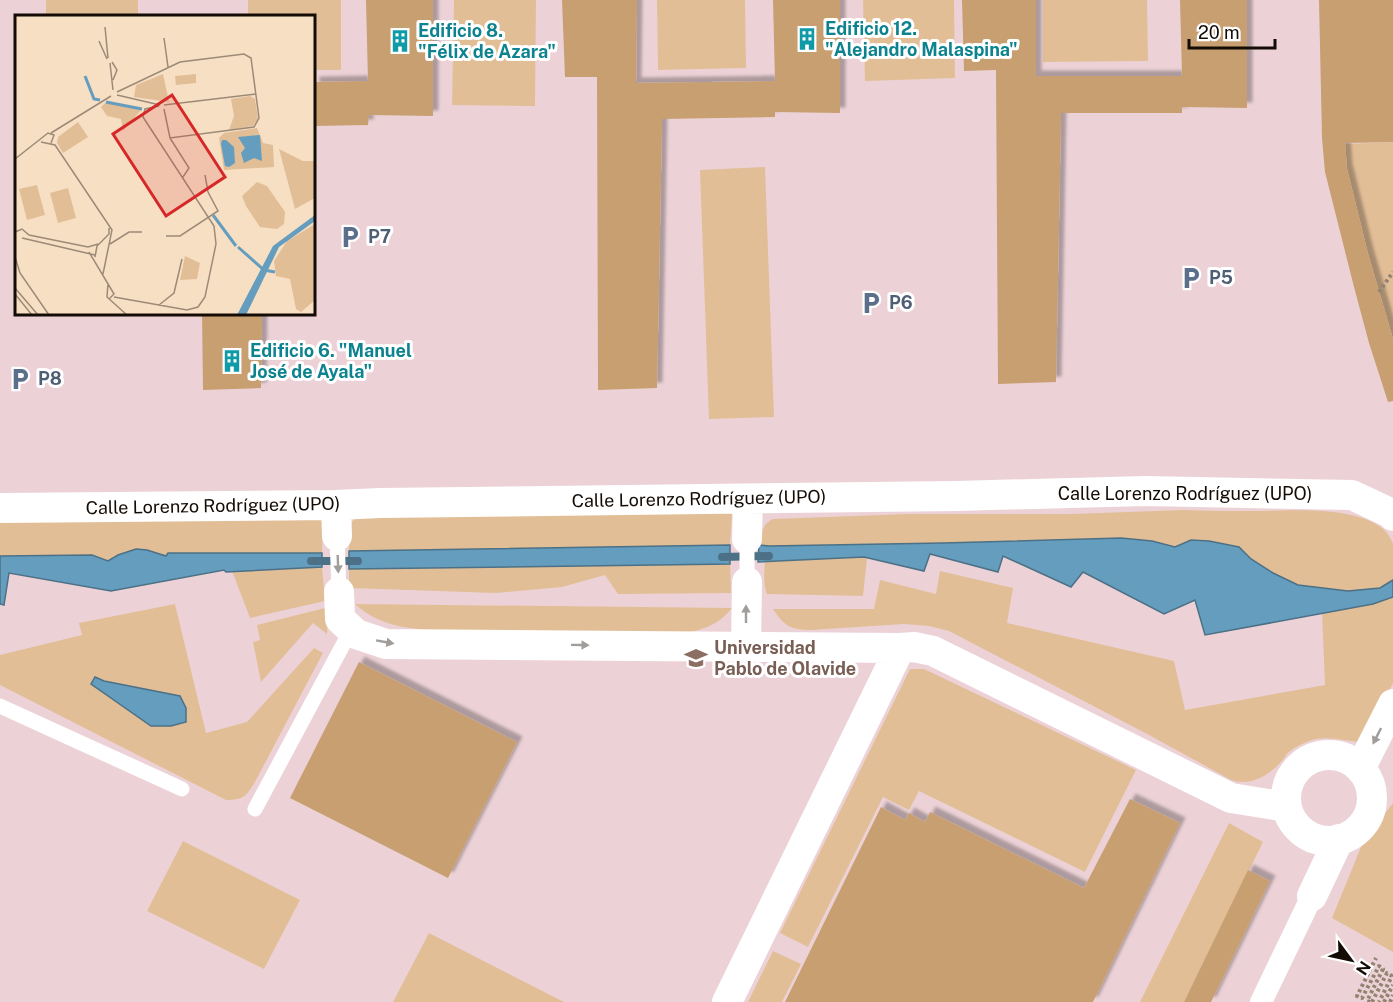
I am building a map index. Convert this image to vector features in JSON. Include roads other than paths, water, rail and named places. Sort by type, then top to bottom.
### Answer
[{"type":"street","name":"Calle Lorenzo Rodríguez (UPO)","points":[[0,508],[956,496],[1145,491],[1352,495],[1393,516]]},
{"type":"street","points":[[747,539],[748,499]]},
{"type":"street","points":[[336,505],[337,536]]},
{"type":"street","points":[[746,647],[747,582]]},
{"type":"street","points":[[339,592],[340,619],[356,634],[386,644],[914,648],[933,651],[1231,798],[1287,807]]},
{"type":"street","points":[[727,1002],[900,648]]},
{"type":"street","points":[[1375,777],[1350,759],[1336,754],[1323,754],[1309,759],[1298,767],[1290,778],[1286,793],[1287,807],[1293,821],[1302,832],[1315,839],[1330,842],[1358,831],[1367,819],[1372,806],[1375,777],[1393,704]]},
{"type":"street","points":[[1261,1002],[1340,839]]},
{"type":"lane","points":[[337,536],[339,592]]},
{"type":"lane","points":[[747,539],[747,582]]},
{"type":"lane","points":[[255,809],[351,630]]},
{"type":"lane","points":[[0,706],[182,789]]},
{"type":"water","points":[[1121,538],[1152,541],[1175,547],[1191,540],[1239,547],[1251,559],[1298,585],[1348,591],[1380,588],[1393,580],[1393,597],[1373,604],[1205,635],[1195,600],[1164,614],[1083,572],[1071,587],[1003,556],[998,572],[930,554],[924,571],[864,557],[758,562],[759,545]]},
{"type":"water","points":[[730,545],[730,564],[349,569],[349,551]]},
{"type":"water","points":[[136,549],[166,556],[168,553],[322,553],[322,567],[226,572],[224,570],[111,591],[9,573],[4,605],[0,604],[0,556],[92,555],[108,561]]},
{"type":"water","points":[[95,677],[104,681],[180,696],[186,708],[186,722],[171,726],[151,726],[91,684]]},
{"type":"waterway","points":[[722,557],[769,556]]},
{"type":"waterway","points":[[311,561],[358,561]]},
{"type":"place","name":"Edificio 12. \"Alejandro Malaspina\"","points":[[807,39]]},
{"type":"place","name":"Edificio 8. \"Félix de Azara\"","points":[[400,41]]},
{"type":"place","name":"P7","points":[[350,237]]},
{"type":"place","name":"P5","points":[[1191,278]]},
{"type":"place","name":"P6","points":[[871,303]]},
{"type":"place","name":"Edificio 6. \"Manuel José de Ayala\"","points":[[232,361]]},
{"type":"place","name":"P8","points":[[20,379]]},
{"type":"place","name":"Universidad Pablo de Olavide","points":[[696,658]]}]
